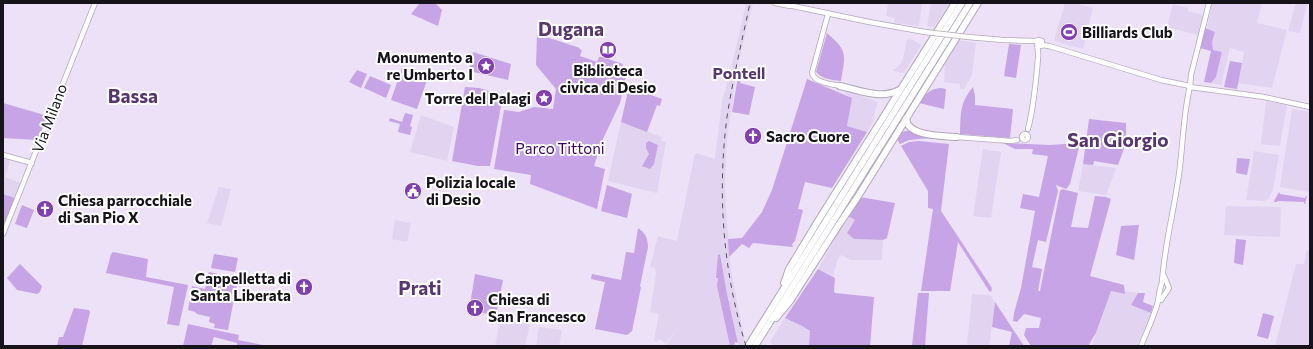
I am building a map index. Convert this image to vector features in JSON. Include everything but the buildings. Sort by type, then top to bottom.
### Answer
[{"type":"highway","points":[[779,296],[794,261],[955,3]]},
{"type":"highway","points":[[748,346],[962,3]]},
{"type":"highway","points":[[755,346],[970,3]]},
{"type":"highway","points":[[769,323],[791,302],[978,3]]},
{"type":"highway","points":[[840,86],[874,94],[884,98],[888,101],[887,110]]},
{"type":"highway","points":[[874,94],[890,94],[900,89]]},
{"type":"highway","points":[[906,119],[906,122],[912,129]]},
{"type":"highway","points":[[898,131],[903,129],[912,129],[928,135],[957,137]]},
{"type":"street","name":"Via Milano","points":[[3,234],[95,3]]},
{"type":"street","points":[[775,3],[925,32],[968,37],[1030,41],[1161,80],[1310,106]]},
{"type":"street","points":[[1141,346],[1157,306],[1161,286],[1164,283],[1163,272],[1179,172],[1183,124],[1209,3]]},
{"type":"street","points":[[828,14],[812,73],[818,80],[840,86]]},
{"type":"street","points":[[957,137],[1011,141],[1025,137],[1028,129],[1040,44]]},
{"type":"street","points":[[3,156],[32,163]]},
{"type":"street","points":[[1157,306],[1170,287],[1164,283]]},
{"type":"street","points":[[1161,289],[1166,291]]},
{"type":"shaded area","points":[[744,3],[753,3],[736,72],[731,71],[731,69],[746,4]]},
{"type":"shaded area","points":[[888,3],[922,3],[919,26],[894,23],[895,18],[886,16]]},
{"type":"shaded area","points":[[931,3],[949,3],[934,27],[927,26]]},
{"type":"shaded area","points":[[1065,3],[1074,3],[1093,8],[1083,49],[1054,41]]},
{"type":"shaded area","points":[[1212,3],[1262,3],[1257,23],[1287,30],[1272,88],[1238,83],[1244,52],[1230,48],[1221,85],[1211,83],[1216,77],[1222,52],[1213,50],[1212,42],[1215,32],[1207,29]]},
{"type":"shaded area","points":[[1296,3],[1307,4],[1300,33],[1288,31]]},
{"type":"shaded area","points":[[1173,4],[1188,8],[1188,11],[1203,15],[1198,35],[1167,27]]},
{"type":"shaded area","points":[[909,38],[921,45],[904,73],[893,71],[902,62],[907,40]]},
{"type":"shaded area","points":[[958,40],[976,43],[972,75],[964,89],[960,89],[960,84],[944,82],[945,60]]},
{"type":"shaded area","points":[[730,75],[736,76],[727,139],[725,186],[726,210],[731,271],[745,342],[743,346],[739,346],[727,294],[720,254],[716,278],[718,278],[717,286],[730,346],[666,346],[678,327],[666,344],[659,339],[656,342],[654,340],[659,314],[650,312],[656,274],[655,268],[650,267],[658,236],[677,241],[695,153],[715,159],[722,101]]},
{"type":"shaded area","points":[[845,90],[878,102],[873,122],[867,132],[847,126],[852,98],[845,94]]},
{"type":"shaded area","points":[[1266,101],[1287,105],[1280,146],[1261,144]]},
{"type":"shaded area","points":[[1292,109],[1310,112],[1309,192],[1280,187]]},
{"type":"shaded area","points":[[421,115],[454,127],[447,161],[410,152]]},
{"type":"shaded area","points":[[621,122],[662,137],[661,141],[666,142],[657,193],[608,181]]},
{"type":"shaded area","points":[[983,149],[1001,152],[991,218],[973,216]]},
{"type":"shaded area","points":[[1254,151],[1279,155],[1273,190],[1269,198],[1265,201],[1246,200]]},
{"type":"shaded area","points":[[3,158],[10,160],[5,177],[21,183],[15,198],[3,194]]},
{"type":"shaded area","points":[[1083,164],[1116,168],[1106,195],[1078,191]]},
{"type":"shaded area","points":[[219,187],[231,189],[221,226],[207,223]]},
{"type":"shaded area","points":[[1226,206],[1281,207],[1280,237],[1224,235]]},
{"type":"shaded area","points":[[848,216],[855,220],[847,233],[854,239],[883,240],[882,260],[851,260],[841,255],[838,259],[833,276],[818,269]]},
{"type":"shaded area","points":[[395,220],[411,223],[407,242],[392,239]]},
{"type":"shaded area","points":[[1307,250],[1310,250],[1310,346],[1275,346],[1296,264],[1304,264]]},
{"type":"shaded area","points":[[1111,291],[1125,294],[1125,291],[1138,293],[1132,305],[1151,313],[1137,346],[1092,346]]},
{"type":"shaded area","points":[[972,294],[990,295],[995,302],[989,346],[967,346]]},
{"type":"shaded area","points":[[785,318],[802,326],[810,332],[809,346],[774,346],[770,342]]},
{"type":"shaded area","points":[[500,320],[530,324],[525,346],[495,346]]},
{"type":"shaded area","points":[[539,327],[562,330],[559,346],[536,346]]},
{"type":"green space","points":[[420,3],[435,3],[442,10],[438,26],[411,14]]},
{"type":"green space","points":[[1205,28],[1215,32],[1212,42],[1213,50],[1222,52],[1216,77],[1211,83],[1204,82],[1211,51],[1200,48]]},
{"type":"green space","points":[[827,33],[839,45],[844,54],[844,65],[841,81],[824,78],[816,72]]},
{"type":"green space","name":"Parco Tittoni","points":[[537,34],[580,48],[579,49],[582,50],[580,56],[597,62],[599,57],[602,57],[623,64],[619,74],[626,76],[620,103],[602,141],[594,166],[605,169],[597,209],[530,184],[531,175],[494,169],[504,110],[519,112],[534,107],[553,109],[556,89],[536,65]]},
{"type":"green space","points":[[1009,44],[1021,45],[1016,78],[1004,76]]},
{"type":"green space","points":[[473,52],[511,64],[508,80],[469,71]]},
{"type":"green space","points":[[1230,61],[1242,63],[1237,89],[1224,87]]},
{"type":"green space","points":[[402,68],[428,77],[417,109],[391,100]]},
{"type":"green space","points":[[357,70],[367,74],[361,88],[349,82]]},
{"type":"green space","points":[[370,76],[391,85],[386,98],[364,88]]},
{"type":"green space","points":[[738,77],[741,78],[740,83],[755,87],[749,115],[732,112]]},
{"type":"green space","points":[[807,79],[852,98],[847,126],[867,132],[832,188],[805,182],[798,209],[803,210],[795,241],[792,244],[793,247],[753,243],[749,248],[742,244],[729,257],[728,239],[742,238],[762,212],[772,190]]},
{"type":"green space","points":[[465,87],[479,88],[503,95],[490,166],[478,166],[452,161]]},
{"type":"green space","points":[[629,87],[662,99],[660,106],[657,105],[647,132],[621,122]]},
{"type":"green space","points":[[973,87],[975,105],[1013,109],[1010,138],[960,134],[963,104],[968,93]]},
{"type":"green space","points":[[941,88],[946,89],[944,109],[919,103],[928,92]]},
{"type":"green space","points":[[3,103],[48,116],[38,140],[3,138]]},
{"type":"green space","points":[[405,113],[413,115],[410,126],[412,127],[410,135],[398,132],[400,124],[389,121],[390,118],[402,122]]},
{"type":"green space","points":[[1089,119],[1126,123],[1126,143],[1118,165],[1094,161],[1093,165],[1083,164]]},
{"type":"green space","points":[[912,131],[930,138],[909,140],[900,144],[896,138],[902,132]]},
{"type":"green space","points":[[649,141],[658,145],[654,164],[650,169],[642,166],[649,154],[646,148],[646,143]]},
{"type":"green space","points":[[919,141],[949,144],[941,211],[992,288],[991,292],[958,242],[950,291],[921,291],[933,209],[928,208],[928,191],[901,146],[909,142]]},
{"type":"green space","points":[[1003,143],[1050,145],[1080,143],[1070,184],[1066,189],[1056,185],[1058,191],[1046,242],[1038,240],[1032,267],[1042,269],[1038,291],[1040,291],[1060,191],[1062,189],[1078,193],[1071,227],[1088,228],[1095,196],[1111,199],[1090,276],[1124,285],[1125,294],[1111,291],[1096,333],[1088,346],[1031,346],[1024,335],[1026,328],[1039,328],[1041,318],[1024,314],[1017,322],[1013,321],[1021,288],[1035,211],[1020,208],[1023,194],[1039,197],[1048,156],[1032,154],[1033,149],[1015,149]]},
{"type":"green space","points":[[1237,158],[1250,159],[1247,175],[1236,173]]},
{"type":"green space","points":[[607,185],[632,194],[627,218],[601,211]]},
{"type":"green space","points":[[1279,192],[1280,194],[1305,198],[1307,196],[1305,204],[1304,202],[1275,202],[1274,201]]},
{"type":"green space","points":[[3,194],[15,198],[3,230]]},
{"type":"green space","points":[[860,197],[895,203],[887,238],[883,240],[854,239],[847,233],[855,220],[848,216]]},
{"type":"green space","points":[[22,205],[34,210],[27,228],[15,224]]},
{"type":"green space","points":[[1139,225],[1134,260],[1116,255],[1121,226]]},
{"type":"green space","points":[[638,228],[646,236],[648,247],[632,331],[627,335],[595,329],[605,282],[591,279],[592,274],[621,280],[626,252],[634,253]]},
{"type":"green space","points":[[1236,239],[1246,240],[1243,265],[1234,263]]},
{"type":"green space","points":[[113,252],[148,259],[146,277],[188,285],[179,326],[167,324],[174,287],[106,273],[111,254]]},
{"type":"green space","points":[[214,254],[238,258],[235,272],[211,268]]},
{"type":"green space","points":[[720,254],[738,343],[735,342],[734,346],[730,346],[717,286],[718,278],[716,278],[718,255]]},
{"type":"green space","points":[[20,264],[42,286],[40,292],[37,294],[17,290],[7,278]]},
{"type":"green space","points":[[818,269],[835,278],[835,293],[874,297],[870,346],[809,346],[810,331],[785,318]]},
{"type":"green space","points":[[209,272],[238,278],[228,330],[214,328],[215,324],[209,322],[210,317],[188,310],[192,286],[205,289]]},
{"type":"green space","points":[[475,274],[503,280],[496,315],[482,313],[483,307],[470,305]]},
{"type":"green space","points":[[918,293],[929,293],[925,346],[912,346]]},
{"type":"green space","points":[[1138,293],[1145,293],[1143,302],[1153,306],[1151,313],[1131,305]]},
{"type":"green space","points":[[995,302],[1024,346],[1009,346],[1012,332],[992,327]]},
{"type":"green space","points":[[74,308],[89,310],[90,312],[82,346],[57,346],[59,337],[63,337]]},
{"type":"green space","points":[[1263,313],[1274,316],[1268,339],[1257,336]]},
{"type":"green space","points":[[188,324],[239,335],[238,340],[268,346],[237,346],[237,343],[214,337],[211,346],[183,346]]},
{"type":"railway","points":[[746,346],[738,318],[727,261],[724,233],[723,175],[727,117],[750,3]]},
{"type":"place","name":"Billiards Club","points":[[1069,32]]},
{"type":"place","name":"Biblioteca civica di Desio","points":[[608,50]]},
{"type":"place","name":"Monumento a re Umberto I","points":[[486,66]]},
{"type":"place","name":"Torre del Palagi","points":[[544,98]]},
{"type":"place","name":"Sacro Cuore","points":[[753,136]]},
{"type":"place","name":"Polizia locale di Desio","points":[[413,191]]},
{"type":"place","name":"Chiesa parrocchiale di San Pio X","points":[[45,209]]},
{"type":"place","name":"Cappelletta di Santa Liberata","points":[[304,287]]},
{"type":"place","name":"Chiesa di San Francesco","points":[[475,308]]},
{"type":"district","name":"Dugana","points":[[571,28]]},
{"type":"district","name":"Pontell","points":[[739,72]]},
{"type":"district","name":"Bassa","points":[[133,95]]},
{"type":"district","name":"San Giorgio","points":[[1118,139]]},
{"type":"district","name":"Prati","points":[[420,287]]}]
